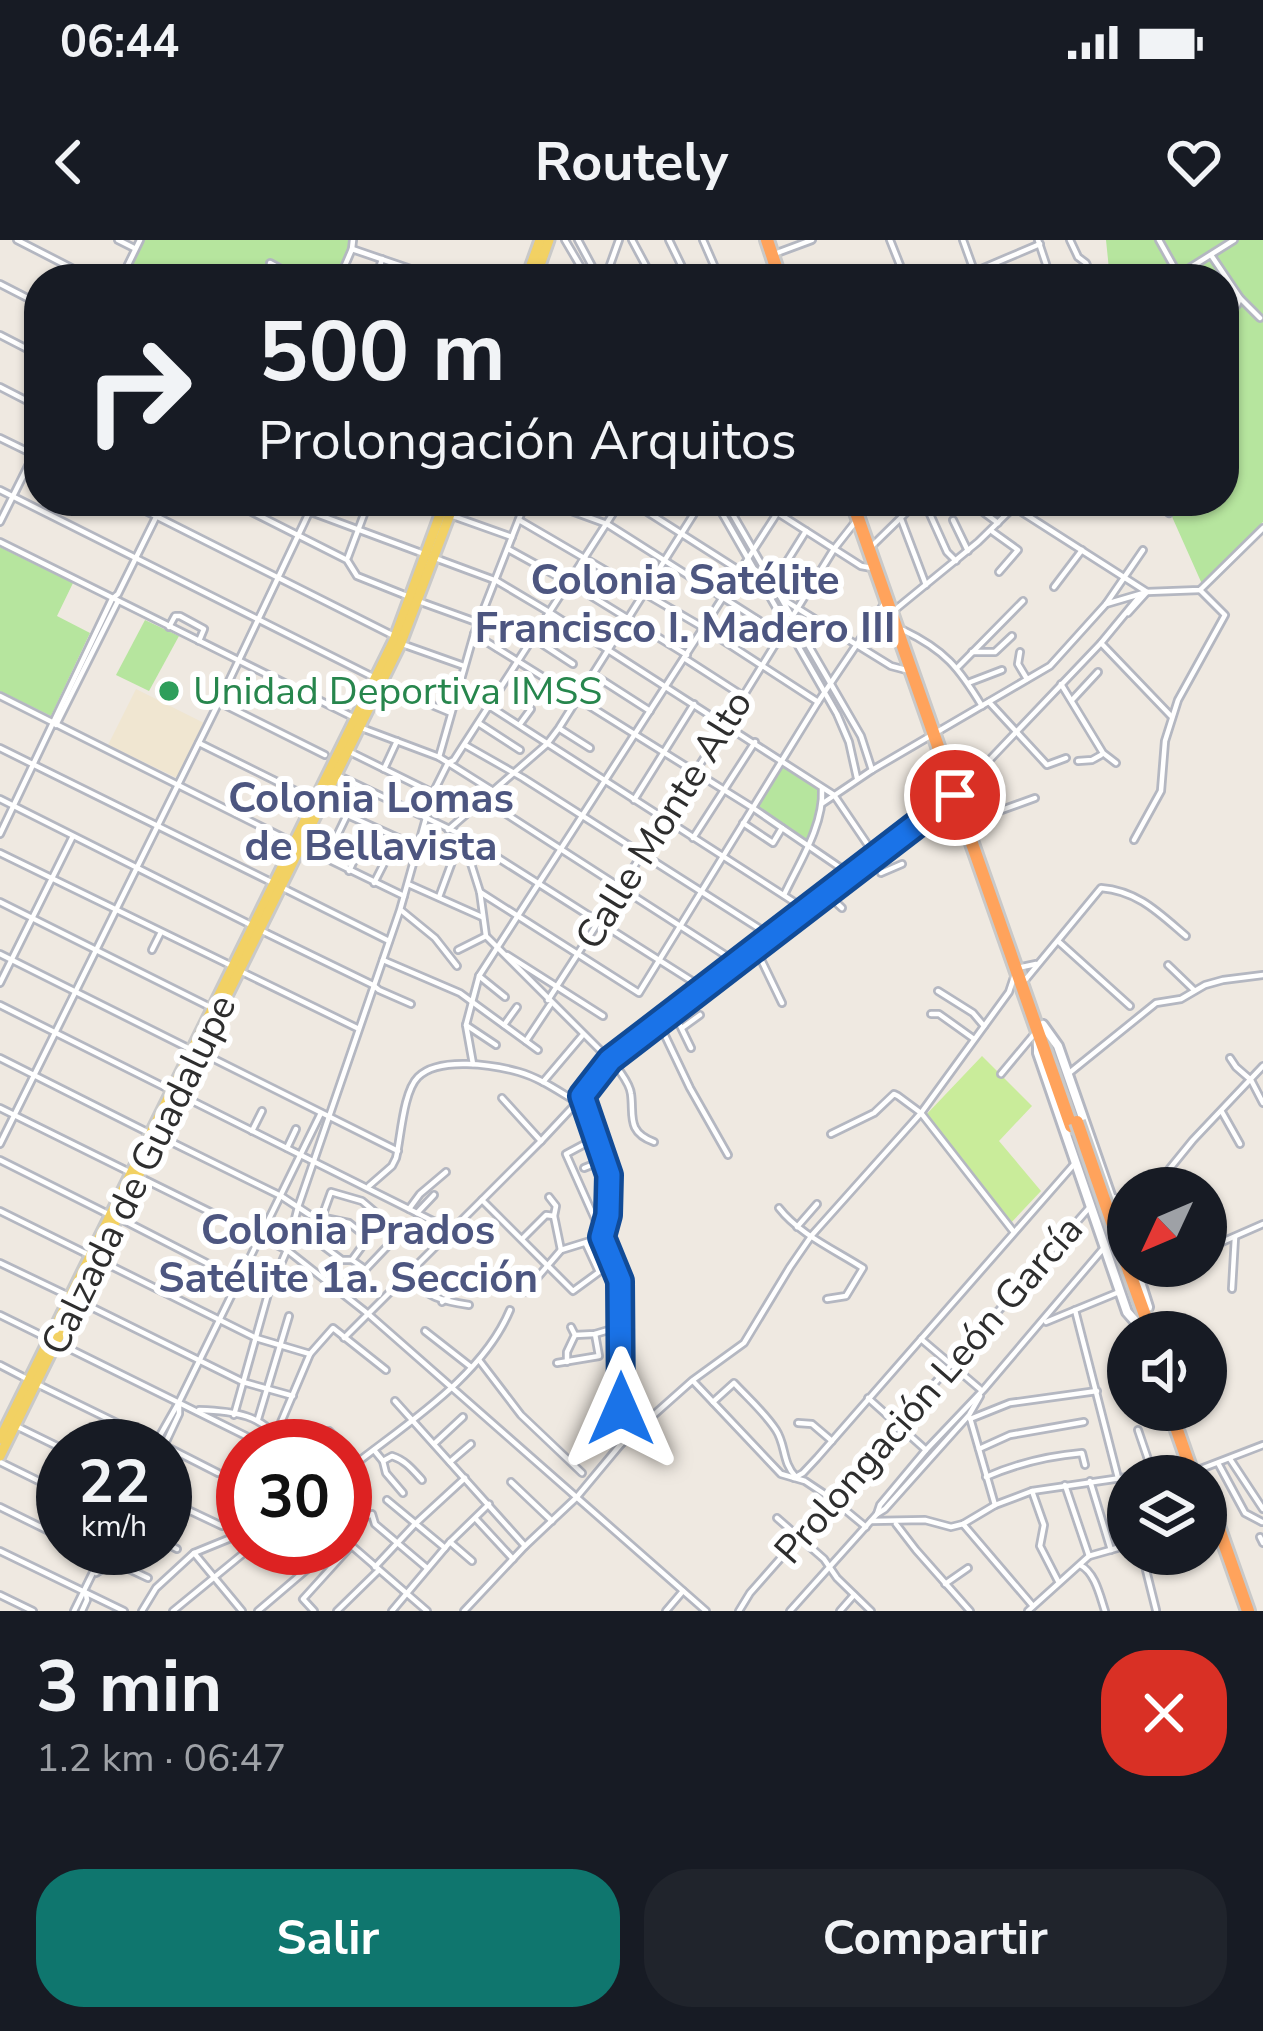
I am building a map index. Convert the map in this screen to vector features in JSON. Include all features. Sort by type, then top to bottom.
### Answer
[{"type":"highway","points":[[858,516],[903,630],[1107,1210]]},
{"type":"highway","points":[[861,516],[911,671],[936,732]]},
{"type":"highway","points":[[958,793],[1022,977]]},
{"type":"highway","points":[[1227,1552],[1247,1610]]},
{"type":"highway","points":[[1227,1563],[1247,1610]]},
{"type":"main road","name":"Calzada de Guadalupe","points":[[0,1439],[319,802],[337,775],[398,640],[445,516]]},
{"type":"main road","name":"Calzada de Guadalupe","points":[[319,802],[329,757],[357,723]]},
{"type":"main road","name":"Calzada de Guadalupe","points":[[196,1051],[212,1008],[236,968]]},
{"type":"main road","points":[[1040,1028],[1058,1046],[1107,1186]]},
{"type":"main road","points":[[1040,1028],[1038,1053],[1127,1311]]},
{"type":"main road","name":"Calzada de Guadalupe","points":[[0,1459],[7,1422]]},
{"type":"street","points":[[17,240],[64,264]]},
{"type":"street","points":[[118,240],[136,249]]},
{"type":"street","points":[[128,264],[140,240]]},
{"type":"street","points":[[346,264],[353,240]]},
{"type":"street","points":[[782,264],[812,240]]},
{"type":"street","points":[[1196,264],[1234,240]]},
{"type":"street","points":[[997,264],[1039,242]]},
{"type":"street","points":[[352,250],[396,264]]},
{"type":"street","points":[[1210,255],[1216,264]]},
{"type":"street","points":[[380,264],[382,259]]},
{"type":"street","points":[[1240,298],[1260,319]]},
{"type":"street","points":[[0,522],[24,477]]},
{"type":"street","points":[[0,490],[24,502]]},
{"type":"street","points":[[53,516],[378,681],[452,713]]},
{"type":"street","points":[[260,516],[346,560],[357,576],[478,623]]},
{"type":"street","points":[[0,1144],[309,516]]},
{"type":"street","points":[[321,516],[496,580],[550,612],[834,795],[874,854],[881,873],[902,864]]},
{"type":"street","points":[[346,560],[364,516]]},
{"type":"street","points":[[467,516],[512,537]]},
{"type":"street","points":[[440,757],[474,634],[520,516]]},
{"type":"street","points":[[585,516],[607,524],[782,635]]},
{"type":"street","points":[[234,1415],[268,1294],[287,1250],[400,910],[433,793],[448,763],[612,516]]},
{"type":"street","points":[[655,516],[763,586]]},
{"type":"street","points":[[448,830],[547,745],[692,516]]},
{"type":"street","points":[[724,516],[825,693],[849,742],[857,779]]},
{"type":"street","points":[[733,516],[861,736],[872,770]]},
{"type":"street","points":[[473,1064],[466,1025],[479,976],[775,516]]},
{"type":"street","points":[[782,516],[861,566],[875,568]]},
{"type":"street","points":[[873,545],[904,516]]},
{"type":"street","points":[[929,516],[956,561]]},
{"type":"street","points":[[988,516],[998,523]]},
{"type":"street","points":[[479,892],[639,993],[856,644],[891,604],[926,585],[1005,516]]},
{"type":"street","points":[[1027,516],[1144,593]]},
{"type":"street","points":[[0,834],[157,517],[398,640],[464,666]]},
{"type":"street","name":"Calle Monte Alto","points":[[526,1040],[848,527],[858,519]]},
{"type":"street","points":[[901,519],[926,585]]},
{"type":"street","points":[[519,520],[704,628],[818,702]]},
{"type":"street","points":[[953,520],[968,551]]},
{"type":"street","points":[[1106,604],[1144,593],[1200,590],[1263,528]]},
{"type":"street","points":[[991,530],[1018,550],[999,572]]},
{"type":"street","points":[[773,585],[806,531]]},
{"type":"street","points":[[0,542],[357,723],[440,757],[493,791]]},
{"type":"street","points":[[508,549],[570,583],[743,696]]},
{"type":"street","points":[[1054,587],[1082,550]]},
{"type":"street","points":[[823,803],[1050,666],[1106,604],[1143,550]]},
{"type":"street","points":[[1134,840],[1161,791],[1171,716],[1225,615],[1200,590]]},
{"type":"street","points":[[344,1338],[541,1142],[610,1060],[958,793],[1144,593]]},
{"type":"street","points":[[780,597],[891,666],[911,671]]},
{"type":"street","points":[[958,668],[1023,601]]},
{"type":"street","points":[[169,626],[180,616],[204,629],[199,641]]},
{"type":"street","points":[[497,647],[508,627]]},
{"type":"street","points":[[903,630],[958,668],[986,704],[1047,765],[1066,758]]},
{"type":"street","points":[[474,634],[753,808],[850,875]]},
{"type":"street","points":[[972,652],[995,652],[1012,636]]},
{"type":"street","points":[[533,638],[573,664]]},
{"type":"street","points":[[1101,643],[1171,716]]},
{"type":"street","points":[[1020,652],[1018,664],[1027,679]]},
{"type":"street","points":[[968,683],[1002,670]]},
{"type":"street","points":[[1072,701],[1098,672]]},
{"type":"street","points":[[594,674],[650,711]]},
{"type":"street","points":[[1061,684],[1103,754],[1116,763]]},
{"type":"street","points":[[458,686],[806,909]]},
{"type":"street","points":[[0,696],[404,896]]},
{"type":"street","points":[[220,702],[329,757]]},
{"type":"street","points":[[634,800],[694,704]]},
{"type":"street","points":[[518,726],[531,709]]},
{"type":"street","points":[[478,722],[520,750]]},
{"type":"street","points":[[560,728],[590,748]]},
{"type":"street","points":[[384,769],[397,741]]},
{"type":"street","points":[[693,838],[754,742]]},
{"type":"street","points":[[199,743],[416,846]]},
{"type":"street","points":[[464,745],[771,935]]},
{"type":"street","points":[[0,748],[389,941]]},
{"type":"street","points":[[348,751],[433,793]]},
{"type":"street","points":[[1078,761],[1103,754]]},
{"type":"street","points":[[337,775],[463,835],[703,988]]},
{"type":"street","points":[[784,895],[823,803],[822,787]]},
{"type":"street","points":[[970,821],[1035,798]]},
{"type":"street","points":[[483,799],[736,962]]},
{"type":"street","points":[[0,800],[411,1004]]},
{"type":"street","points":[[332,846],[347,815]]},
{"type":"street","points":[[743,823],[773,843],[782,828]]},
{"type":"street","points":[[350,871],[371,826]]},
{"type":"street","points":[[463,835],[486,936],[617,1067],[631,1092],[632,1120],[646,1139],[655,1142]]},
{"type":"street","points":[[439,898],[463,835]]},
{"type":"street","points":[[0,983],[73,836]]},
{"type":"street","points":[[374,883],[397,838]]},
{"type":"street","points":[[0,853],[357,1028]]},
{"type":"street","points":[[408,884],[482,917]]},
{"type":"street","points":[[464,1611],[576,1498],[621,1444],[693,1380],[745,1343],[812,1235],[921,1113],[1022,977],[1101,888],[1148,903],[1186,936]]},
{"type":"street","points":[[826,892],[842,908]]},
{"type":"street","points":[[0,902],[212,1008]]},
{"type":"street","points":[[400,910],[435,938],[457,966]]},
{"type":"street","points":[[152,950],[161,932]]},
{"type":"street","points":[[458,950],[486,936]]},
{"type":"street","points":[[1057,941],[1130,1006]]},
{"type":"street","points":[[755,947],[782,1003]]},
{"type":"street","points":[[497,949],[603,1016]]},
{"type":"street","points":[[0,954],[330,1117],[407,1164]]},
{"type":"street","points":[[383,959],[460,993],[538,1050]]},
{"type":"street","points":[[1168,965],[1195,991]]},
{"type":"street","points":[[1068,1074],[1156,1003],[1181,999],[1223,980],[1263,975]]},
{"type":"street","points":[[479,976],[505,997]]},
{"type":"street","points":[[938,991],[973,1013],[984,1026]]},
{"type":"street","points":[[0,1005],[451,1230]]},
{"type":"street","points":[[504,1025],[518,1007]]},
{"type":"street","points":[[674,1011],[691,1048]]},
{"type":"street","points":[[931,1013],[974,1039]]},
{"type":"street","points":[[682,1028],[700,1015]]},
{"type":"street","points":[[659,1022],[728,1155]]},
{"type":"street","points":[[466,1025],[496,1045]]},
{"type":"street","points":[[1001,1074],[1040,1028]]},
{"type":"street","points":[[543,1082],[583,1035]]},
{"type":"street","points":[[0,1058],[322,1219],[349,1223],[368,1238],[352,1260]]},
{"type":"street","points":[[1230,1058],[1251,1080],[1263,1103]]},
{"type":"street","points":[[367,1188],[397,1155],[409,1097],[418,1078],[442,1065],[473,1064],[519,1072],[580,1099],[609,1175],[602,1237]]},
{"type":"street","points":[[1171,1167],[1263,1066]]},
{"type":"street","points":[[831,1133],[874,1113],[894,1094],[921,1113],[1013,1231]]},
{"type":"street","points":[[502,1099],[541,1142]]},
{"type":"street","points":[[0,1108],[287,1250],[343,1292],[706,1611]]},
{"type":"street","points":[[252,1131],[262,1111]]},
{"type":"street","points":[[1222,1111],[1240,1144]]},
{"type":"street","points":[[169,1419],[321,1113]]},
{"type":"street","points":[[287,1148],[296,1129]]},
{"type":"street","points":[[596,1137],[566,1154],[620,1281],[621,1444]]},
{"type":"street","points":[[0,1160],[268,1294]]},
{"type":"street","points":[[584,1168],[604,1160]]},
{"type":"street","points":[[800,1478],[1076,1162]]},
{"type":"street","points":[[413,1211],[420,1194],[446,1172]]},
{"type":"street","points":[[343,1292],[400,1233],[362,1201],[331,1192],[314,1239],[342,1260],[352,1260],[365,1269]]},
{"type":"street","points":[[413,1211],[434,1195]]},
{"type":"street","points":[[549,1197],[556,1206],[561,1250]]},
{"type":"street","name":"Prolongación León García","points":[[739,1611],[1090,1206],[1107,1197]]},
{"type":"street","points":[[482,1200],[574,1291],[599,1272],[585,1241]]},
{"type":"street","points":[[796,1228],[817,1204]]},
{"type":"street","points":[[779,1208],[796,1228],[863,1268],[846,1296],[827,1299]]},
{"type":"street","points":[[0,1211],[256,1338],[310,1354]]},
{"type":"street","points":[[520,1240],[546,1215],[554,1216]]},
{"type":"street","points":[[1227,1240],[1263,1224]]},
{"type":"street","points":[[525,1292],[561,1250],[602,1237]]},
{"type":"street","points":[[1232,1288],[1235,1237]]},
{"type":"street","points":[[790,1611],[885,1509],[928,1452],[968,1414],[1105,1247]]},
{"type":"street","points":[[0,1263],[243,1382],[292,1396]]},
{"type":"street","points":[[407,1276],[442,1302],[469,1305]]},
{"type":"street","points":[[442,1302],[475,1277]]},
{"type":"street","points":[[1041,1324],[1120,1291]]},
{"type":"street","points":[[403,1492],[374,1450],[493,1345],[510,1310]]},
{"type":"street","points":[[1075,1310],[1112,1455]]},
{"type":"street","points":[[0,1315],[216,1421]]},
{"type":"street","points":[[195,1410],[258,1419],[289,1316]]},
{"type":"street","points":[[575,1336],[622,1326]]},
{"type":"street","points":[[571,1327],[575,1336]]},
{"type":"street","points":[[282,1419],[310,1354],[333,1328],[386,1370]]},
{"type":"street","points":[[425,1331],[471,1367]]},
{"type":"street","points":[[556,1363],[599,1356],[596,1334]]},
{"type":"street","points":[[567,1362],[575,1336]]},
{"type":"street","points":[[920,1339],[983,1391]]},
{"type":"street","points":[[478,1360],[521,1415],[582,1473]]},
{"type":"street","points":[[1,1366],[106,1419]]},
{"type":"street","points":[[693,1380],[781,1474],[800,1478]]},
{"type":"street","points":[[713,1402],[734,1383],[779,1435],[789,1471],[868,1524],[926,1520],[963,1524],[1032,1490],[1107,1479]]},
{"type":"street","points":[[968,1414],[1010,1402],[1097,1391]]},
{"type":"street","points":[[868,1398],[928,1452]]},
{"type":"street","points":[[395,1401],[525,1546]]},
{"type":"street","points":[[177,1419],[179,1402]]},
{"type":"street","points":[[598,1405],[621,1409]]},
{"type":"street","points":[[968,1414],[995,1505]]},
{"type":"street","points":[[434,1444],[464,1417]]},
{"type":"street","points":[[7,1422],[36,1436]]},
{"type":"street","points":[[979,1449],[1010,1435],[1084,1422]]},
{"type":"street","points":[[798,1423],[812,1424],[832,1441]]},
{"type":"street","points":[[450,1462],[471,1444]]},
{"type":"street","points":[[1227,1460],[1263,1445]]},
{"type":"street","points":[[986,1477],[1019,1462],[1049,1456],[1082,1453],[1085,1465]]},
{"type":"street","points":[[383,1461],[398,1458],[422,1480]]},
{"type":"street","points":[[0,1459],[36,1478]]},
{"type":"street","points":[[1230,1459],[1263,1509]]},
{"type":"street","points":[[337,1611],[397,1542],[465,1478]]},
{"type":"street","points":[[1090,1480],[1107,1537]]},
{"type":"street","points":[[1227,1480],[1245,1513],[1262,1522]]},
{"type":"street","points":[[511,1482],[552,1521]]},
{"type":"street","points":[[1065,1485],[1089,1556]]},
{"type":"street","points":[[1032,1490],[1043,1525],[1040,1546],[1058,1581]]},
{"type":"street","points":[[387,1500],[469,1558]]},
{"type":"street","points":[[392,1611],[489,1504]]},
{"type":"street","points":[[0,1507],[36,1525]]},
{"type":"street","points":[[372,1514],[375,1523],[427,1568]]},
{"type":"street","points":[[475,1517],[513,1558]]},
{"type":"street","points":[[777,1518],[824,1559],[871,1611]]},
{"type":"street","points":[[895,1521],[970,1611]]},
{"type":"street","points":[[963,1524],[1030,1608],[1089,1556],[1107,1551]]},
{"type":"street","points":[[146,1609],[156,1588],[194,1552],[216,1543]]},
{"type":"street","points":[[0,1550],[124,1611]]},
{"type":"street","points":[[194,1552],[242,1611]]},
{"type":"street","points":[[372,1564],[427,1611]]},
{"type":"street","points":[[1078,1565],[1087,1568],[1105,1611]]},
{"type":"street","points":[[946,1584],[968,1568]]},
{"type":"street","points":[[78,1611],[87,1600],[84,1591],[92,1575]]},
{"type":"street","points":[[141,1575],[148,1578]]},
{"type":"street","points":[[173,1611],[218,1575]]},
{"type":"street","points":[[258,1611],[300,1575]]},
{"type":"street","points":[[314,1611],[303,1599],[322,1575]]},
{"type":"street","points":[[1147,1575],[1156,1610]]},
{"type":"street","points":[[666,1611],[683,1592]]},
{"type":"street","points":[[0,1595],[33,1611]]},
{"type":"street","points":[[840,1611],[854,1595]]},
{"type":"shaded area","points":[[136,689],[204,723],[177,778],[108,745]]},
{"type":"green space","points":[[142,240],[358,240],[350,264],[130,264]]},
{"type":"green space","points":[[1106,240],[1263,240],[1263,522],[1202,584],[1172,516],[1239,516],[1239,264],[1108,264]]},
{"type":"green space","points":[[0,547],[73,583],[57,616],[90,633],[51,716],[0,691]]},
{"type":"green space","points":[[145,620],[179,636],[149,691],[116,675]]},
{"type":"green space","points":[[783,765],[829,793],[807,842],[755,807]]},
{"type":"green space","points":[[982,1056],[1032,1106],[999,1141],[1041,1191],[1008,1226],[924,1117]]},
{"type":"place","name":"Unidad Deportiva IMSS","points":[[169,691]]},
{"type":"district","name":"Colonia Satélite Francisco I. Madero III","points":[[685,604]]},
{"type":"district","name":"Colonia Lomas de Bellavista","points":[[371,822]]},
{"type":"district","name":"Colonia Prados Satélite 1a. Sección","points":[[348,1254]]},
{"type":"route","points":[[621,1409],[620,1281],[602,1237],[609,1175],[582,1096],[610,1060],[955,795]]}]
